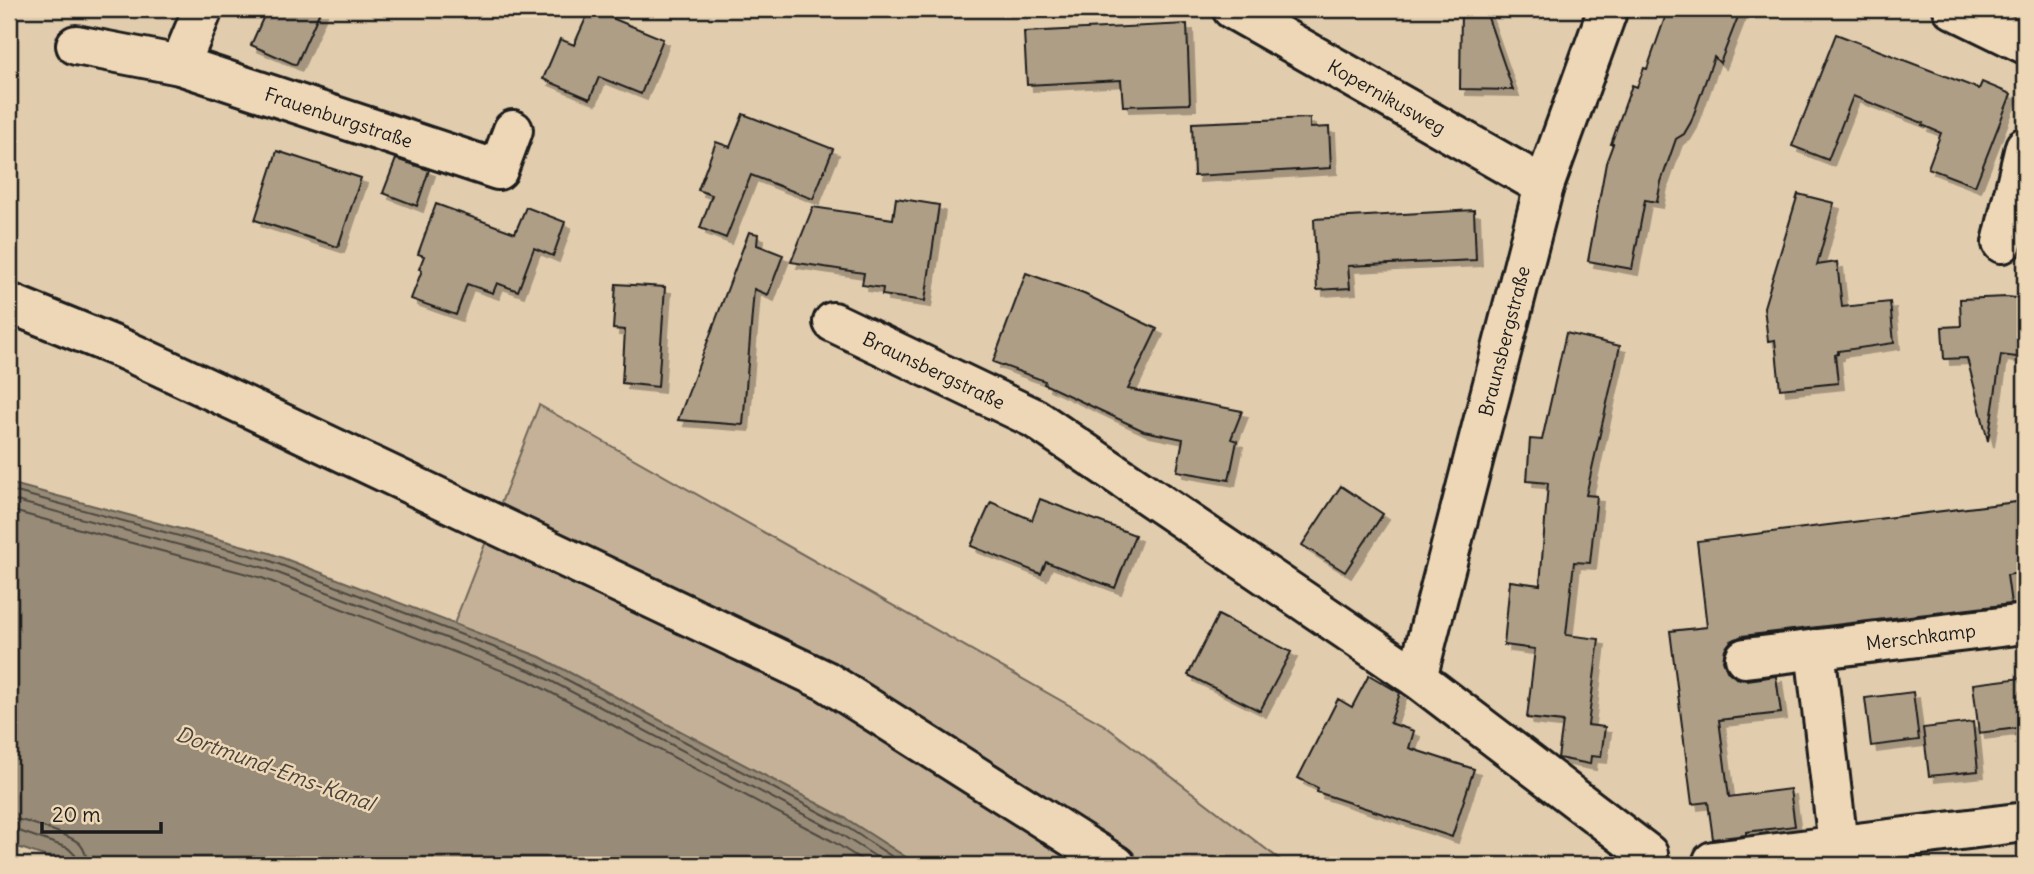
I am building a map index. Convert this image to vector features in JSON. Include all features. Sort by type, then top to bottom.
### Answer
[{"type":"street","points":[[180,65],[203,9]]},
{"type":"street","name":"Kopernikusweg","points":[[1232,9],[1544,186]]},
{"type":"street","name":"Braunsbergstraße","points":[[1417,678],[1544,186],[1608,9]]},
{"type":"street","points":[[1953,9],[2025,44]]},
{"type":"street","name":"Frauenburgstraße","points":[[76,45],[180,65],[498,170],[513,130]]},
{"type":"street","points":[[2002,243],[2025,147]]},
{"type":"street","points":[[9,303],[125,350],[826,681],[1116,865]]},
{"type":"street","name":"Braunsbergstraße","points":[[832,322],[1034,418],[1417,678],[1648,854]]},
{"type":"street","name":"Merschkamp","points":[[1745,658],[2025,624]]},
{"type":"street","points":[[1815,649],[1838,845]]},
{"type":"street","points":[[1713,861],[2025,822]]},
{"type":"shaded area","points":[[539,405],[1104,725],[1287,865],[918,865],[845,818],[540,657],[454,624]]},
{"type":"water","name":"Dortmund-Ems-Kanal","points":[[9,483],[270,553],[540,657],[845,818],[918,865],[70,865],[9,844]]},
{"type":"building","points":[[267,9],[321,9],[296,65],[251,45]]},
{"type":"building","points":[[590,9],[663,39],[641,94],[599,77],[590,99],[543,79],[560,39],[574,45]]},
{"type":"building","points":[[1461,9],[1485,9],[1513,90],[1460,89]]},
{"type":"building","points":[[1668,9],[1741,9],[1720,63],[1714,57],[1691,122],[1684,134],[1676,139],[1657,202],[1645,200],[1632,269],[1588,261],[1611,144],[1632,85],[1637,87],[1644,68],[1647,69]]},
{"type":"building","points":[[1187,24],[1190,104],[1123,106],[1121,80],[1027,85],[1024,32]]},
{"type":"building","points":[[1836,34],[1979,89],[1982,82],[2011,94],[1975,186],[1928,168],[1941,133],[1922,125],[1923,123],[1853,96],[1828,160],[1792,146]]},
{"type":"building","points":[[743,114],[833,149],[813,199],[751,175],[726,238],[700,228],[712,195],[698,190],[716,142],[730,147]]},
{"type":"building","points":[[1310,118],[1310,128],[1329,127],[1331,168],[1194,176],[1192,123]]},
{"type":"building","points":[[277,151],[361,178],[338,247],[255,220]]},
{"type":"building","points":[[396,159],[429,170],[417,206],[383,193]]},
{"type":"building","points":[[1798,194],[1834,203],[1817,265],[1837,262],[1842,307],[1890,302],[1894,343],[1838,351],[1835,355],[1838,383],[1780,389],[1775,340],[1768,341],[1764,307]]},
{"type":"building","points":[[896,198],[939,205],[925,301],[882,295],[883,288],[862,285],[864,273],[791,262],[813,207],[893,219]]},
{"type":"building","points":[[436,204],[515,233],[526,207],[565,222],[553,256],[534,248],[518,291],[497,283],[493,293],[467,284],[456,315],[411,299],[422,270],[419,269],[424,256],[418,254]]},
{"type":"building","points":[[1474,210],[1476,260],[1348,266],[1350,288],[1317,290],[1314,219]]},
{"type":"building","points":[[749,232],[758,234],[757,245],[783,255],[768,295],[754,289],[743,425],[678,420]]},
{"type":"building","points":[[1026,273],[1084,294],[1157,329],[1128,389],[1242,411],[1231,439],[1237,441],[1229,480],[1177,471],[1183,439],[1144,431],[1044,384],[1045,381],[993,362]]},
{"type":"building","points":[[616,284],[665,287],[658,387],[622,383],[625,330],[613,329]]},
{"type":"building","points":[[1960,299],[2025,299],[2025,358],[2001,355],[1988,441],[1967,358],[1944,359],[1942,327],[1961,326]]},
{"type":"building","points":[[1566,333],[1620,346],[1586,495],[1597,496],[1590,563],[1574,562],[1566,635],[1599,639],[1588,725],[1605,727],[1601,757],[1591,756],[1590,764],[1558,758],[1563,722],[1527,718],[1535,649],[1504,645],[1510,581],[1540,585],[1548,483],[1527,481],[1530,439],[1542,440]]},
{"type":"building","points":[[1341,486],[1383,514],[1345,572],[1302,545]]},
{"type":"building","points":[[1040,499],[1135,535],[1115,588],[1046,562],[1041,574],[971,546],[991,502],[1032,520]]},
{"type":"building","points":[[2025,501],[2025,572],[2007,575],[2011,604],[1742,636],[1731,641],[1725,649],[1723,660],[1727,671],[1736,678],[1747,680],[1776,676],[1781,713],[1719,720],[1729,797],[1790,789],[1795,826],[1713,839],[1708,802],[1692,804],[1670,631],[1707,627],[1697,541]]},
{"type":"building","points":[[1218,615],[1291,652],[1260,711],[1188,675]]},
{"type":"building","points":[[1369,675],[1400,693],[1390,723],[1414,731],[1409,748],[1474,769],[1452,837],[1317,792],[1318,788],[1298,778],[1338,699],[1352,707]]},
{"type":"building","points":[[2021,678],[2025,727],[1979,733],[1973,684]]},
{"type":"building","points":[[1913,692],[1919,740],[1871,746],[1865,698]]},
{"type":"building","points":[[1973,722],[1978,771],[1929,776],[1923,728]]}]
